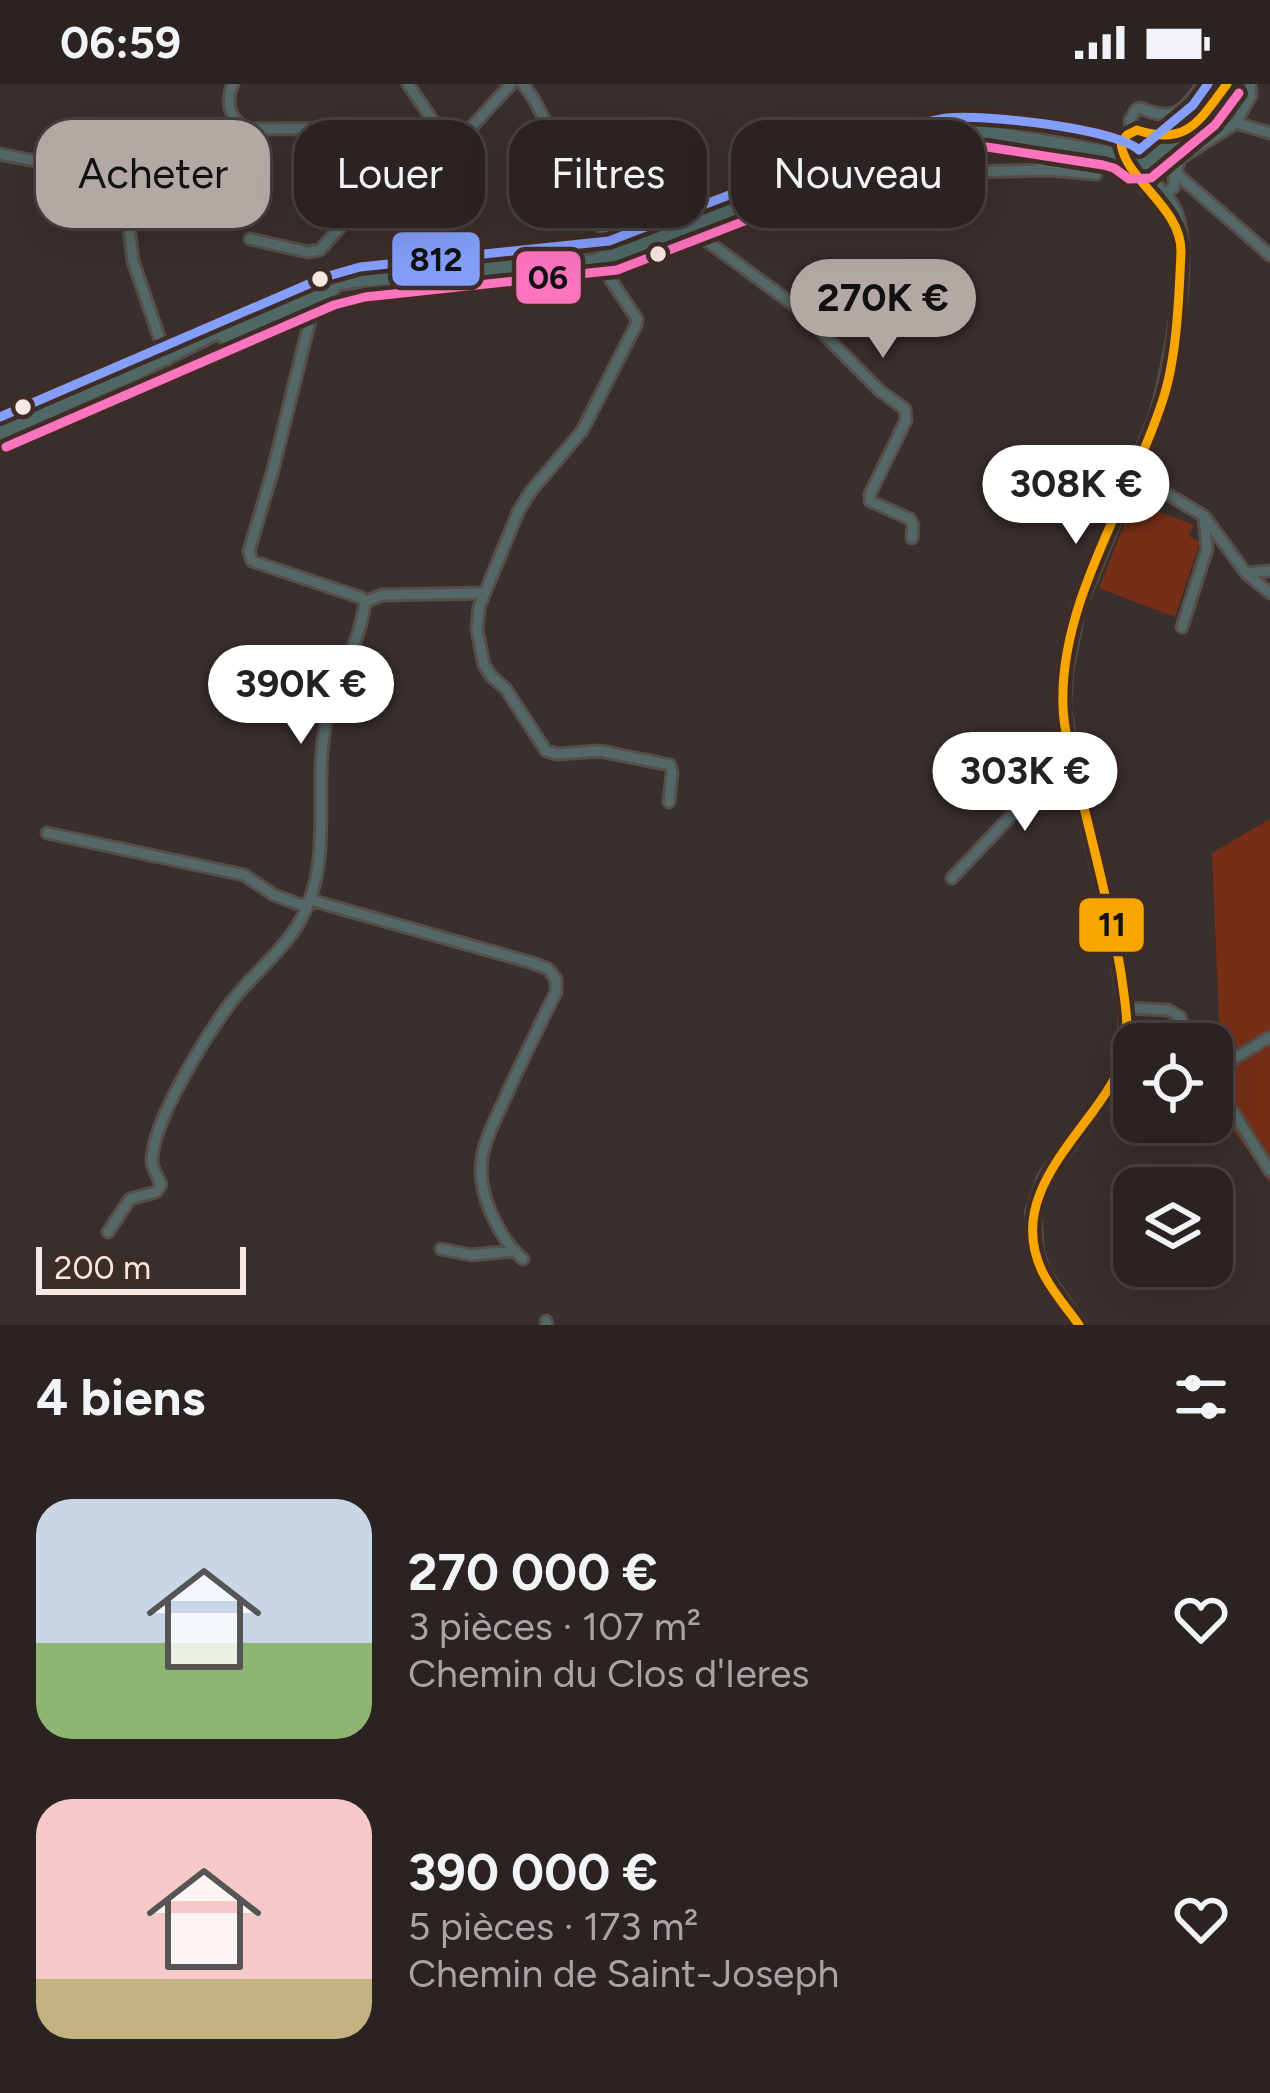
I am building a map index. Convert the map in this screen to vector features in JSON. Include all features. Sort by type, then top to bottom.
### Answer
[{"type":"main road","points":[[985,133],[1099,149],[1138,166],[1204,116],[1227,84]]},
{"type":"main road","points":[[1151,136],[1187,130]]},
{"type":"main road","points":[[1079,1325],[1043,1273],[1033,1212],[1045,1178],[1117,1078],[1126,1045],[1126,1008],[1115,937],[1063,707],[1078,607],[1165,394],[1180,273],[1172,206],[1147,177],[1156,145],[1151,136],[1142,131],[1099,149]]},
{"type":"main road","points":[[1128,135],[1125,159],[1161,203],[1178,234]]},
{"type":"main road","points":[[166,359],[303,290],[606,254],[731,214]]},
{"type":"main road","points":[[0,432],[316,296],[362,282]]},
{"type":"street","points":[[233,84],[229,107],[246,130],[294,129]]},
{"type":"street","points":[[408,84],[432,120]]},
{"type":"street","points":[[478,120],[511,84]]},
{"type":"street","points":[[523,84],[545,120]]},
{"type":"street","points":[[1128,135],[1136,110],[1170,116],[1203,84]]},
{"type":"street","points":[[1146,187],[1160,196],[1174,187],[1179,159],[1236,123],[1250,95],[1250,84]]},
{"type":"street","points":[[1236,123],[1270,133]]},
{"type":"street","points":[[1039,170],[1044,142]]},
{"type":"street","points":[[0,154],[36,161]]},
{"type":"street","points":[[985,170],[1096,173]]},
{"type":"street","points":[[1176,175],[1270,255]]},
{"type":"street","points":[[693,230],[731,218]]},
{"type":"street","points":[[130,228],[134,261],[166,359]]},
{"type":"street","points":[[250,239],[308,252],[320,250],[339,228]]},
{"type":"street","points":[[602,228],[606,254],[600,264],[637,325],[581,431],[520,510],[479,607],[477,630],[484,664],[528,719],[542,746],[557,754],[600,751],[670,765],[669,802]]},
{"type":"street","points":[[693,230],[798,308],[880,391],[905,409],[906,420],[870,501],[910,518],[912,538]]},
{"type":"street","points":[[338,284],[316,296],[249,551],[252,561],[365,602]]},
{"type":"street","points":[[1018,460],[1115,514]]},
{"type":"street","points":[[1132,473],[1204,517],[1246,573],[1270,592]]},
{"type":"street","points":[[1182,627],[1207,549],[1204,517]]},
{"type":"street","points":[[1246,573],[1270,571]]},
{"type":"street","points":[[108,1232],[130,1199],[155,1192],[160,1185],[152,1166],[154,1148],[174,1098],[231,1002],[299,924],[309,902],[320,857],[326,722],[365,602],[382,595],[485,593]]},
{"type":"street","points":[[952,878],[1072,757]]},
{"type":"street","points":[[47,833],[244,875],[274,895],[301,904],[309,902],[548,969],[556,979],[556,992],[490,1125],[480,1166],[486,1201],[505,1243],[519,1255],[471,1255],[441,1249]]},
{"type":"street","points":[[1126,1008],[1168,1010],[1182,1023]]},
{"type":"street","points":[[1233,1059],[1270,1037]]},
{"type":"street","points":[[1233,1112],[1270,1172]]},
{"type":"shaded area","points":[[1133,502],[1194,525],[1189,536],[1200,542],[1175,617],[1099,588]]},
{"type":"shaded area","points":[[1270,819],[1270,1183],[1233,1129],[1233,1023],[1219,1023],[1212,853]]},
{"type":"transit line","name":"812","points":[[0,417],[325,277],[360,267],[609,241],[902,129],[947,118],[1077,129],[1139,150],[1193,105],[1208,84]]},
{"type":"transit line","name":"11","points":[[1079,1325],[1043,1273],[1035,1250],[1036,1206],[1054,1166],[1114,1079],[1124,1054],[1127,1027],[1112,928],[1065,728],[1065,666],[1085,587],[1164,396],[1175,344],[1181,252],[1172,221],[1132,169],[1121,143],[1137,130],[1168,135],[1191,127],[1227,84]]},
{"type":"transit line","name":"06","points":[[6,447],[334,305],[365,297],[617,270],[911,157],[951,148],[987,147],[1103,165],[1129,179],[1151,178],[1215,125],[1239,93]]}]
